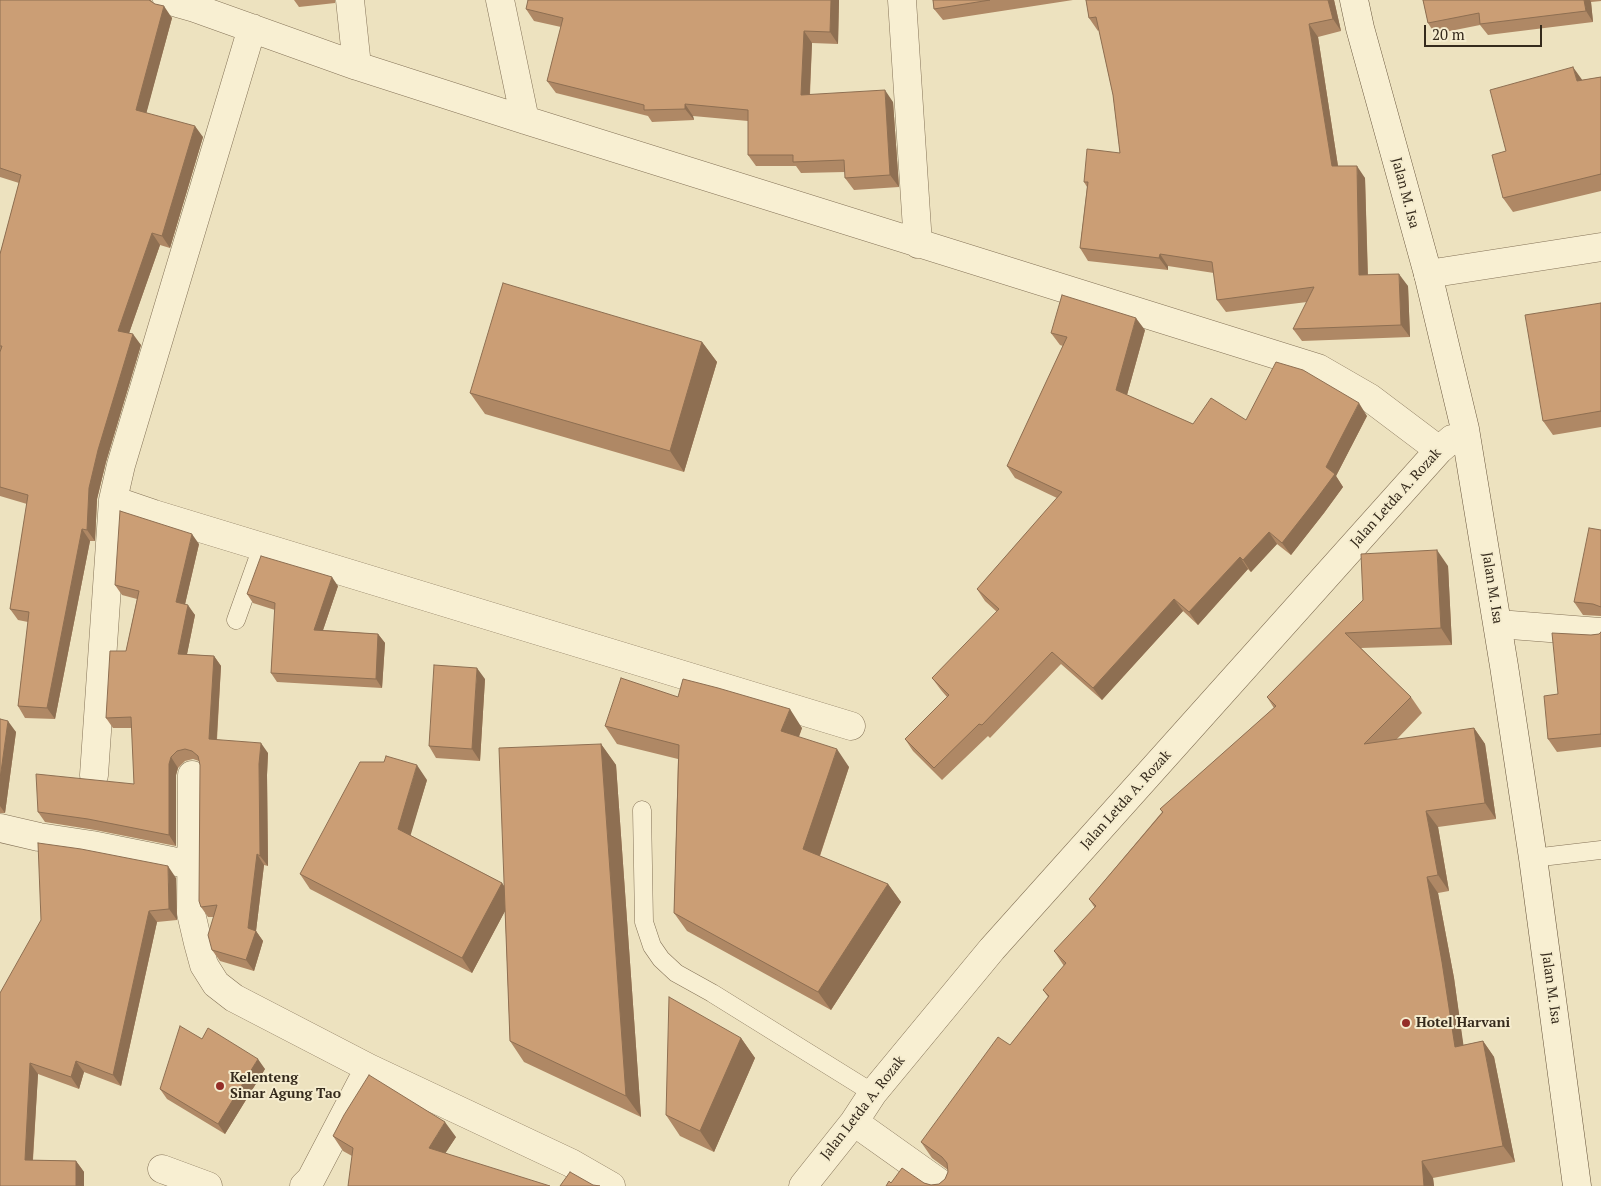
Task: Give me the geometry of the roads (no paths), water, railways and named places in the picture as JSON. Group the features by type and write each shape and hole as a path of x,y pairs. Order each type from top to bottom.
{"street":[{"path":"167,0 195,4 252,28 357,66 525,120 1318,368 1370,398 1438,450"},
{"path":"350,0 357,66"},
{"path":"500,0 525,120"},
{"path":"902,0 918,244"},
{"name":"Jalan M. Isa","path":"1354,0 1360,28 1428,274 1465,429 1498,624 1534,858 1577,1186"},
{"path":"94,775 113,500 121,465 252,28"},
{"path":"1428,274 1601,247"},
{"name":"Jalan Letda A. Rozak","path":"803,1186 854,1122 873,1093 992,949 1438,450 1465,429"},
{"path":"113,500 851,726"},
{"path":"1498,624 1601,632"},
{"path":"192,775 191,913 204,965 216,984 234,998 369,1068 571,1163 610,1186"},
{"path":"0,828 192,865"},
{"path":"304,1186 312,1179 369,1068"},
{"path":"854,1122 944,1186"},
{"path":"162,1169 208,1186"}],"lane":[{"path":"236,620 262,547"},
{"path":"642,810 644,922 652,946 661,959 676,973 712,993 873,1093"},
{"path":"1534,858 1601,850"}],"place":[{"name":"Hotel Harvani","path":"1406,1023"},
{"name":"Kelenteng Sinar Agung Tao","path":"220,1086"}]}
